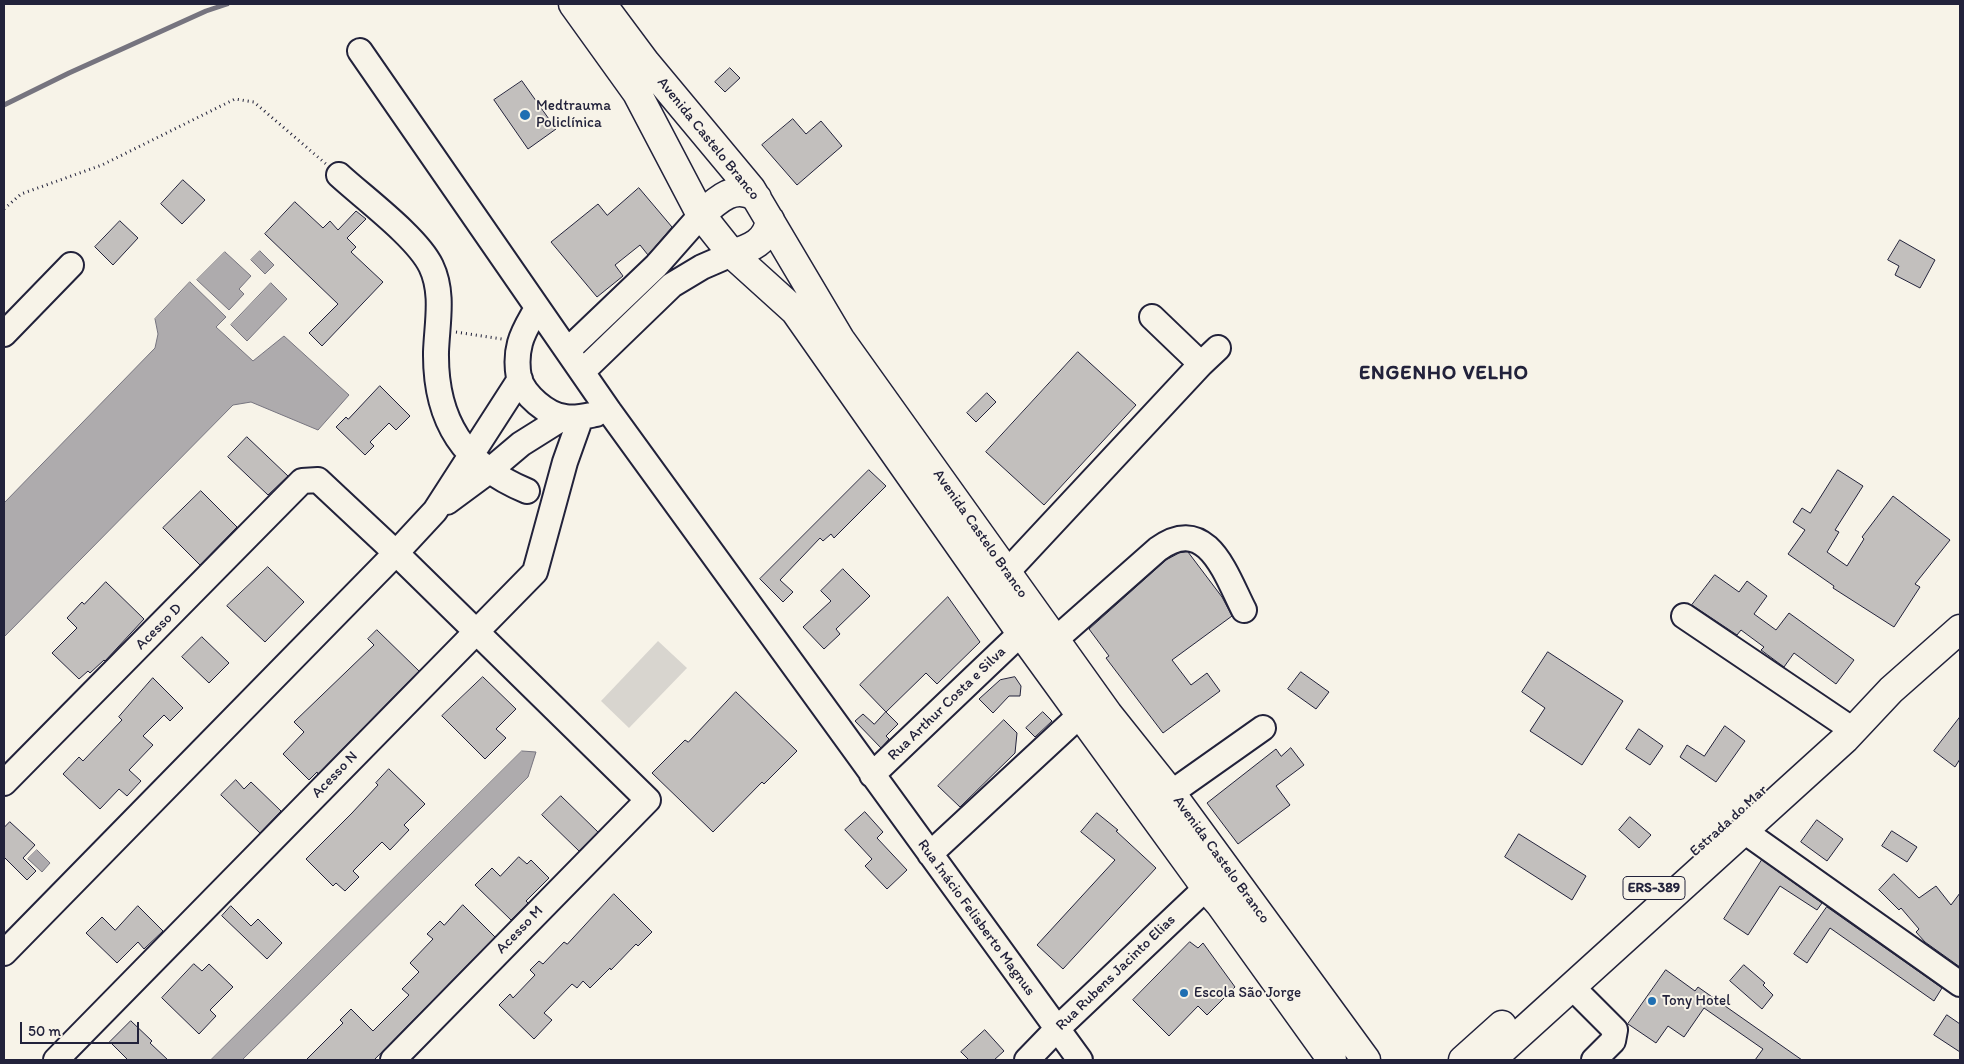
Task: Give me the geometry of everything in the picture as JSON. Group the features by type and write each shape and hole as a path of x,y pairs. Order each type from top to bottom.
{"main road":[{"name":"Avenida Castelo Branco","path":"573,4 637,94 701,215 732,254 795,311 1021,633 1332,1060"},
{"name":"Avenida Castelo Branco","path":"602,4 646,63 764,209 840,339 1108,714 1171,793 1366,1060"},
{"path":"701,215 731,192 740,191 750,192 764,209 765,236 759,243 732,254"},
{"name":"Estrada do Mar","path":"1470,1059 1572,987 1744,831 1849,727 1960,629"},
{"name":"Estrada do Mar","path":"1470,1059 1769,785 1829,734 1849,727"},
{"path":"1213,896 1251,932 1344,1060"},
{"path":"1346,1031 1385,1060"}],"street":[{"name":"Rua Inácio Felisberto Magnus","path":"360,51 609,411 1080,1060"},
{"path":"339,175 413,242 431,266 439,296 436,353 439,395 447,420 457,439 471,456 489,471 506,482 527,491"},
{"path":"568,350 656,266 701,215"},
{"path":"583,371 672,285 702,267 732,254"},
{"path":"4,334 71,265"},
{"path":"656,266 672,285"},
{"path":"537,308 520,342 517,360 520,379 531,397 549,412 573,417"},
{"path":"1152,317 1200,364"},
{"path":"1007,572 1113,460 1200,364 1218,348"},
{"path":"4,952 435,511 520,379"},
{"path":"435,511 489,471 521,444 573,417 609,411"},
{"name":"Acesso N","path":"56,1060 535,572 565,462 573,417"},
{"name":"Acesso D","path":"4,784 302,481 318,480 396,553"},
{"path":"1055,640 1158,549 1167,542 1182,537 1196,538 1213,552 1244,610"},
{"path":"396,553 476,631"},
{"path":"1684,616 1849,727"},
{"name":"Acesso M","path":"393,1060 648,800 476,631"},
{"name":"Rua Arthur Costa e Silva","path":"872,775 1021,633"},
{"path":"930,854 1080,715"},
{"path":"1171,793 1262,728"},
{"path":"1744,831 1960,984"},
{"name":"Rua Rubens Jacinto Elias","path":"1027,1060 1057,1029 1213,896"},
{"path":"1572,987 1615,1030 1613,1041 1594,1060"}],"path":[{"path":"4,209 21,194 102,165 235,99 254,102 339,175"},
{"path":"438,328 470,335 520,342"}],"shaded area":[{"path":"260,251 274,265 265,274 251,260"},
{"path":"225,252 251,276 239,289 244,294 229,310 197,280"},
{"path":"190,282 226,317 216,327 253,361 284,336 349,395 318,430 251,402 233,405 4,637 4,503 155,348 158,334 155,319"},
{"path":"271,283 287,299 247,341 231,325"},
{"path":"658,641 687,668 629,728 601,701"},
{"path":"522,751 536,752 528,777 242,1060 211,1060"},
{"path":"37,850 50,863 42,872 28,859"}],"building":[{"path":"730,68 740,78 725,92 715,82"},
{"name":"Medtrauma Policlínica","path":"522,81 556,129 528,149 494,100"},
{"path":"793,119 806,134 821,121 842,146 797,185 762,145"},
{"path":"183,180 205,200 182,224 161,204"},
{"path":"639,188 672,227 648,255 640,245 615,265 623,276 597,297 551,242 598,204 607,215"},
{"path":"295,202 323,228 330,221 338,230 356,211 366,219 347,238 356,247 351,252 383,282 322,346 309,333 338,304 265,234"},
{"path":"120,221 138,238 113,265 95,247"},
{"path":"1900,240 1935,260 1920,288 1895,275 1899,266 1888,260"},
{"path":"1078,352 1136,405 1044,505 986,452"},
{"path":"380,386 410,416 396,430 389,423 370,442 374,446 365,455 336,427 346,417 348,419"},
{"path":"987,393 996,402 976,422 967,413"},
{"path":"247,437 288,476 268,495 228,457"},
{"path":"869,470 886,486 834,538 831,534 823,541 820,538 780,580 793,592 783,602 760,579"},
{"path":"1838,470 1863,486 1835,530 1839,532 1827,552 1847,566 1864,539 1862,537 1893,496 1950,540 1915,584 1920,587 1894,627 1833,588 1834,586 1788,554 1805,530 1793,522 1802,508 1810,513"},
{"path":"201,491 237,527 200,565 163,528"},
{"path":"1188,552 1222,597 1232,616 1172,660 1191,685 1207,673 1220,691 1163,733 1106,658 1109,656 1089,629 1166,560 1179,553"},
{"path":"268,567 304,602 265,642 227,606"},
{"path":"843,569 870,596 836,629 840,634 824,649 803,627 831,601 821,591"},
{"path":"1715,575 1739,592 1747,581 1767,596 1754,614 1776,630 1789,613 1854,660 1836,684 1794,653 1784,667 1761,650 1764,647 1741,630 1737,635 1692,605"},
{"path":"106,582 144,619 105,661 79,679 52,653 77,628 67,618 82,602 84,604"},
{"path":"948,597 980,642 937,684 926,673 886,712 860,685"},
{"path":"377,630 419,671 318,774 317,772 309,780 283,754 304,732 294,722 374,645 368,639"},
{"path":"202,637 229,663 209,683 182,657"},
{"path":"1548,652 1623,701 1582,765 1530,731 1545,708 1522,692"},
{"path":"1301,672 1329,692 1316,709 1288,689"},
{"path":"483,677 516,709 496,729 506,738 485,759 442,716"},
{"path":"1015,677 1021,686 1020,696 1009,696 993,713 979,699 1000,680"},
{"path":"153,678 183,708 170,721 164,715 143,736 153,745 129,770 141,781 127,796 119,789 100,809 63,774 79,757 83,761 122,720 119,717"},
{"path":"736,692 797,751 764,784 762,782 713,832 652,773 685,740 688,742"},
{"path":"886,712 898,724 886,736 889,739 881,748 855,721 863,714 874,724"},
{"path":"1043,712 1052,721 1035,737 1026,728"},
{"path":"1960,717 1960,759 1955,767 1934,751"},
{"path":"1004,720 1017,733 1015,753 960,807 938,786"},
{"path":"1725,726 1745,741 1716,782 1680,757 1687,745 1704,756"},
{"path":"1639,729 1663,746 1650,765 1626,749"},
{"path":"1291,748 1304,765 1276,786 1290,805 1238,844 1207,803 1276,749 1281,756"},
{"path":"389,769 425,804 404,825 409,830 390,850 382,842 353,871 359,877 345,891 336,883 333,886 306,859 378,785 376,783"},
{"path":"236,780 244,789 251,782 281,811 260,833 221,795"},
{"path":"561,796 598,832 579,851 542,815"},
{"path":"865,812 883,832 877,838 907,870 887,889 865,866 872,859 845,830"},
{"path":"1097,813 1118,830 1116,831 1156,868 1063,969 1037,945 1115,860 1081,832"},
{"path":"1630,817 1651,835 1639,848 1619,830"},
{"path":"1817,820 1843,839 1827,861 1801,842"},
{"path":"10,822 35,845 23,858 36,871 27,880 4,857 4,828"},
{"path":"1892,831 1917,847 1907,862 1882,846"},
{"path":"1519,834 1586,876 1572,900 1505,857"},
{"path":"519,857 527,864 531,860 549,878 526,901 528,903 511,920 475,885 492,868 500,876"},
{"path":"1762,860 1822,903 1817,910 1780,886 1748,935 1724,919"},
{"path":"1894,874 1919,898 1936,886 1951,905 1960,893 1960,967 1925,942 1916,932 1919,929 1901,908 1899,910 1879,890"},
{"path":"614,894 652,932 638,946 636,944 611,970 610,968 590,988 583,981 577,988 572,984 544,1013 552,1020 534,1039 499,1005 510,994 513,998 535,975 530,970 539,961 543,964 564,942 567,944"},
{"path":"463,905 495,937 374,1060 306,1060 343,1023 340,1020 351,1009 373,1031 409,995 402,989 419,972 410,963 433,939 427,934 440,921 444,925"},
{"path":"138,906 163,931 144,949 138,942 117,963 86,933 102,917 115,930"},
{"path":"231,906 251,926 258,919 282,943 267,959 222,916"},
{"path":"1827,907 1942,988 1934,1001 1830,928 1807,963 1794,954"},
{"name":"Escola São Jorge","path":"1190,942 1198,948 1203,943 1235,987 1207,1015 1198,1006 1169,1036 1133,1000"},
{"path":"194,964 202,971 209,964 233,987 210,1010 216,1016 199,1034 162,998"},
{"path":"1744,965 1765,983 1763,985 1773,995 1762,1009 1730,981"},
{"path":"1666,970 1695,991 1698,987 1802,1060 1755,1060 1763,1049 1704,1008 1684,1037 1668,1026 1656,1043 1628,1024"},
{"path":"1947,1015 1960,1024 1960,1052 1934,1035"},
{"path":"131,1021 168,1060 128,1060 110,1042"},
{"path":"985,1030 1004,1051 994,1060 969,1060 961,1052"}],"waterway":[{"path":"4,105 69,73 206,11 227,4"}],"place":[{"name":"Medtrauma Policlínica","path":"525,115"},
{"name":"Escola São Jorge","path":"1184,993"},
{"name":"Tony Hotel","path":"1652,1001"}],"district":[{"name":"ENGENHO VELHO","path":"1444,374"}]}
